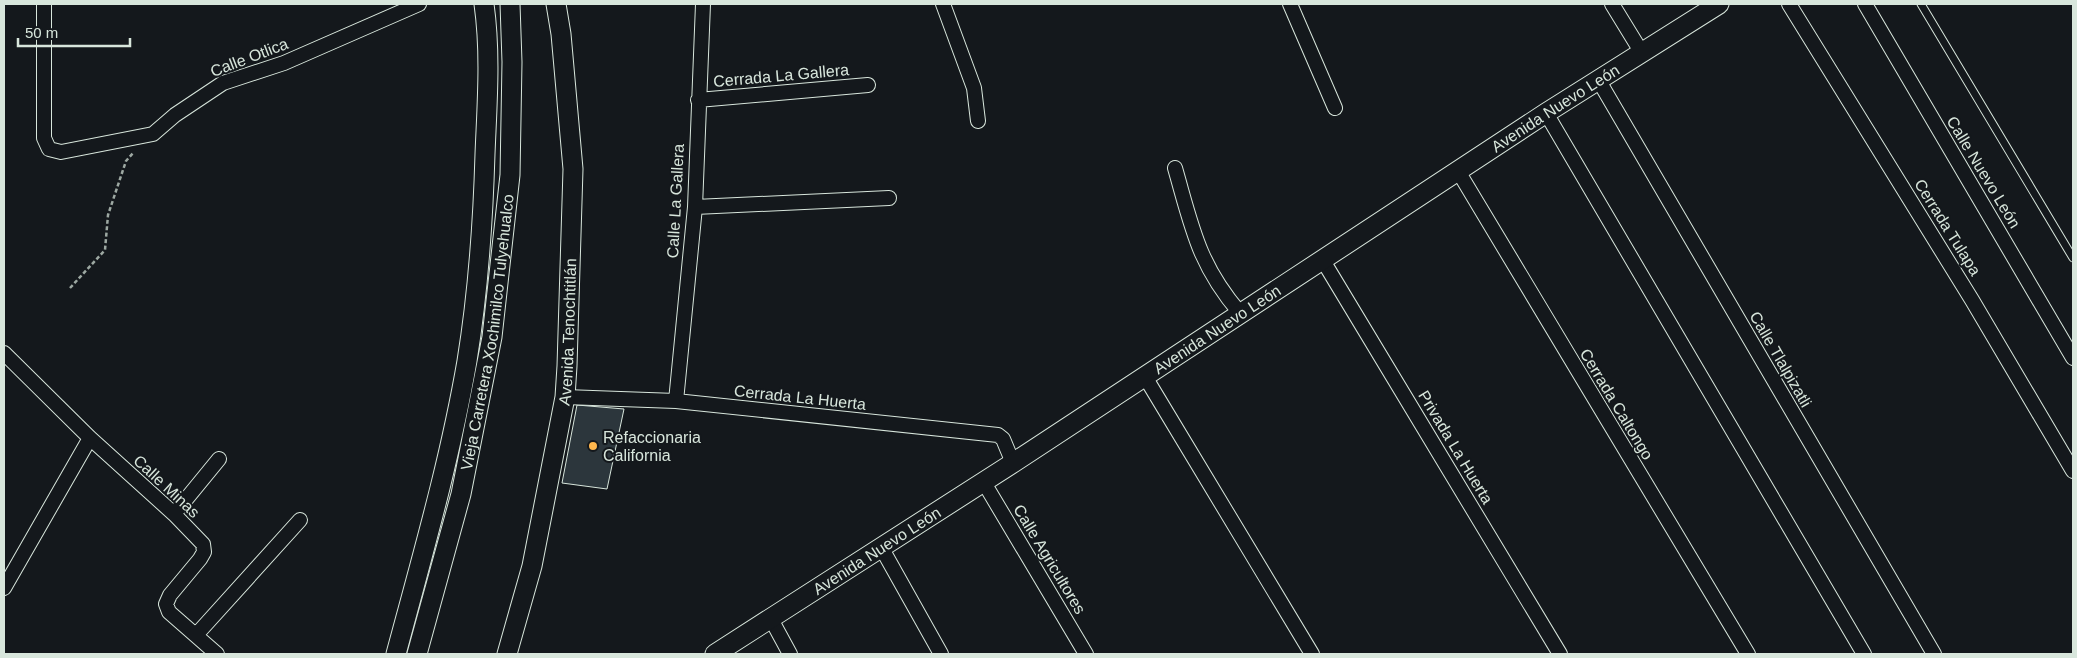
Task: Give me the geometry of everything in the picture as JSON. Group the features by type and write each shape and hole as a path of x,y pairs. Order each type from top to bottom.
{"street":[{"name":"Calle Otlica","path":"44,4 44,138 49,149 61,152 152,134 182,110 223,83 284,63 412,5"},
{"path":"396,654 453,430 467,361 483,208 488,78 487,29 484,4"},
{"name":"Vieja Carretera Xochimilco Tulyehualco","path":"417,654 461,494 492,337 510,175 512,62 510,4"},
{"name":"Avenida Tenochtitlán","path":"507,654 532,566 565,397 573,215 573,169 561,34 556,4"},
{"name":"Calle La Gallera","path":"676,401 695,208 703,4"},
{"path":"943,4 974,88 978,121"},
{"path":"1290,4 1335,108"},
{"path":"1612,4 1642,53"},
{"name":"Avenida Nuevo León","path":"715,654 1013,463 1322,258 1719,4"},
{"name":"Cerrada Tulapa","path":"1789,4 1972,300 2073,471"},
{"name":"Calle Nuevo León","path":"1865,4 2073,358"},
{"name":"Calle Tlalpizatli","path":"1598,81 1934,654"},
{"name":"Cerrada La Gallera","path":"698,100 868,85"},
{"path":"1546,113 1864,654"},
{"path":"1175,168 1203,259 1224,294 1240,313"},
{"name":"Cerrada Caltongo","path":"1458,171 1748,654"},
{"path":"695,208 889,198"},
{"name":"Privada La Huerta","path":"1322,258 1560,654"},
{"name":"Calle Minas","path":"4,353 90,438 174,514 203,544 204,552 170,595 166,604 169,612 197,634 208,652"},
{"path":"1144,375 1312,654"},
{"name":"Cerrada La Huerta","path":"565,397 676,401 998,435 1003,439 1013,463"},
{"path":"4,588 90,438"},
{"path":"174,514 219,459"},
{"name":"Calle Agricultores","path":"983,481 1086,654"},
{"path":"197,634 300,520"},
{"path":"881,547 941,654"},
{"path":"771,619 790,654"}],"lane":[{"path":"1921,4 2073,258"}],"path":[{"path":"70,288 105,250 108,215 126,160 152,134"}],"building":[{"name":"Refaccionaria California","path":"577,405 624,409 607,489 562,483"}],"place":[{"name":"Refaccionaria California","path":"593,446"}]}
